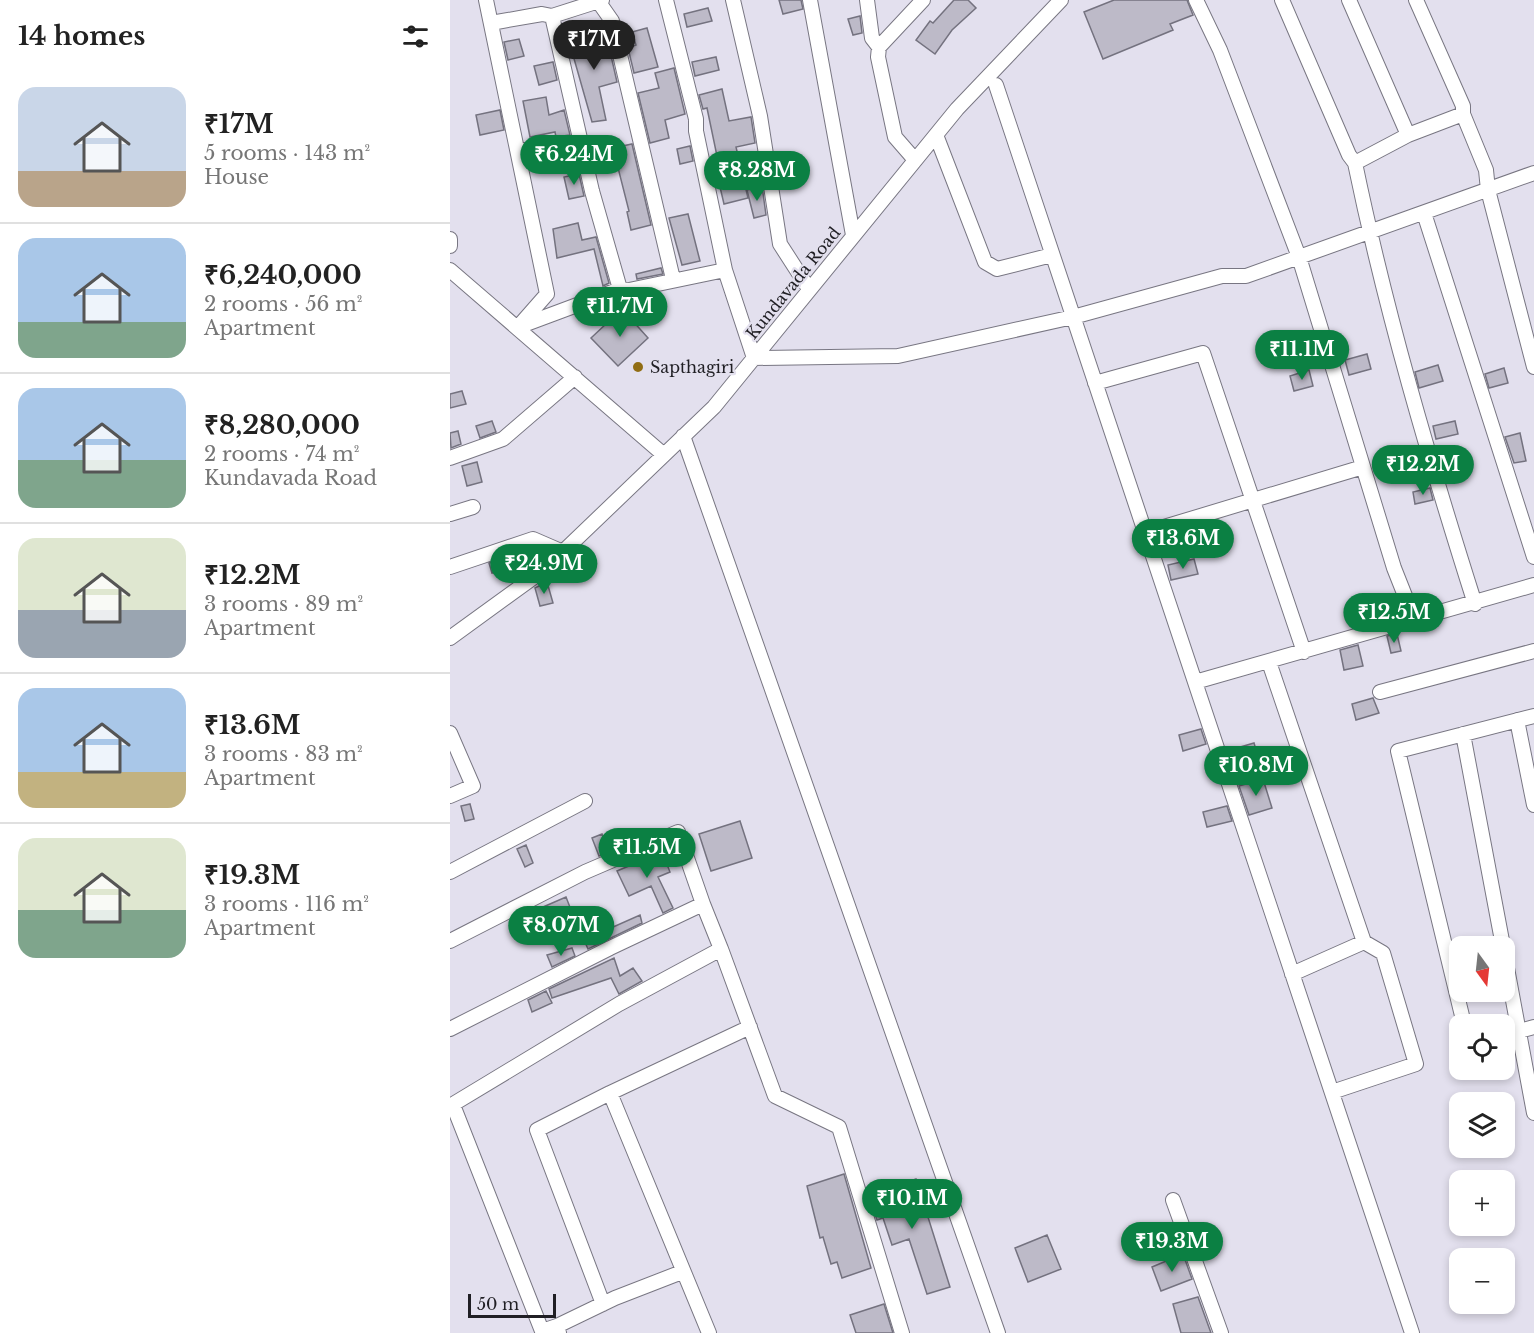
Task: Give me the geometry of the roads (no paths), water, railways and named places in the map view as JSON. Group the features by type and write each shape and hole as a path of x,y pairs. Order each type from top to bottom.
{"street":[{"path":"486,0 548,294 518,327"},
{"path":"666,0 696,119 696,131 725,270 754,358 898,356 1073,317 1222,276 1246,276 1534,173"},
{"path":"733,0 759,116 780,244 809,289"},
{"path":"810,0 853,235"},
{"path":"867,0 873,38 879,47"},
{"path":"915,160 895,137 878,57 879,47 923,0"},
{"name":"Kundavada Road","path":"450,638 544,569 714,407 936,135 1060,0"},
{"path":"1196,0 1220,50 1299,257 1394,568 1415,621"},
{"path":"1282,0 1349,155 1355,163 1369,232 1427,452 1475,604"},
{"path":"1349,0 1408,135"},
{"path":"1416,0 1463,106 1463,114 1486,170 1488,190 1534,367"},
{"path":"491,22 542,14 552,16 600,1 612,21 673,279"},
{"path":"552,16 592,191 620,289"},
{"path":"996,85 1412,1333"},
{"path":"1355,163 1408,135 1463,114"},
{"path":"936,135 985,262 997,269 1052,255"},
{"path":"519,151 582,142"},
{"path":"1424,213 1534,557"},
{"path":"450,239 450,246"},
{"path":"450,270 664,454"},
{"path":"518,327 620,289 630,290 673,279 725,270"},
{"path":"1095,383 1203,353 1304,652"},
{"path":"450,458 502,439 575,376"},
{"path":"683,436 998,1333"},
{"path":"1144,533 1362,467"},
{"path":"450,514 473,507"},
{"path":"450,567 533,539 562,552"},
{"path":"1195,682 1475,604 1534,585"},
{"path":"1380,692 1534,651"},
{"path":"1269,662 1364,942 1383,953 1416,1064 1332,1092"},
{"path":"1462,1014 1398,751 1534,716"},
{"path":"1517,720 1534,805"},
{"path":"450,733 474,786 450,796"},
{"path":"1463,734 1501,936"},
{"path":"450,872 585,801"},
{"path":"450,941 585,872 678,832 775,1096 839,1127 902,1333"},
{"path":"450,1029 703,904"},
{"path":"1292,974 1364,942"},
{"path":"682,1272 603,1304 558,1329 542,1331 451,1105 619,1004 721,950"},
{"path":"1514,1002 1534,1113"},
{"path":"603,1304 537,1130 750,1027"},
{"path":"1515,1032 1534,1027"},
{"path":"610,1093 708,1333"},
{"path":"1173,1200 1221,1333"}],"place":[{"name":"Sapthagiri","path":"638,367"}]}
